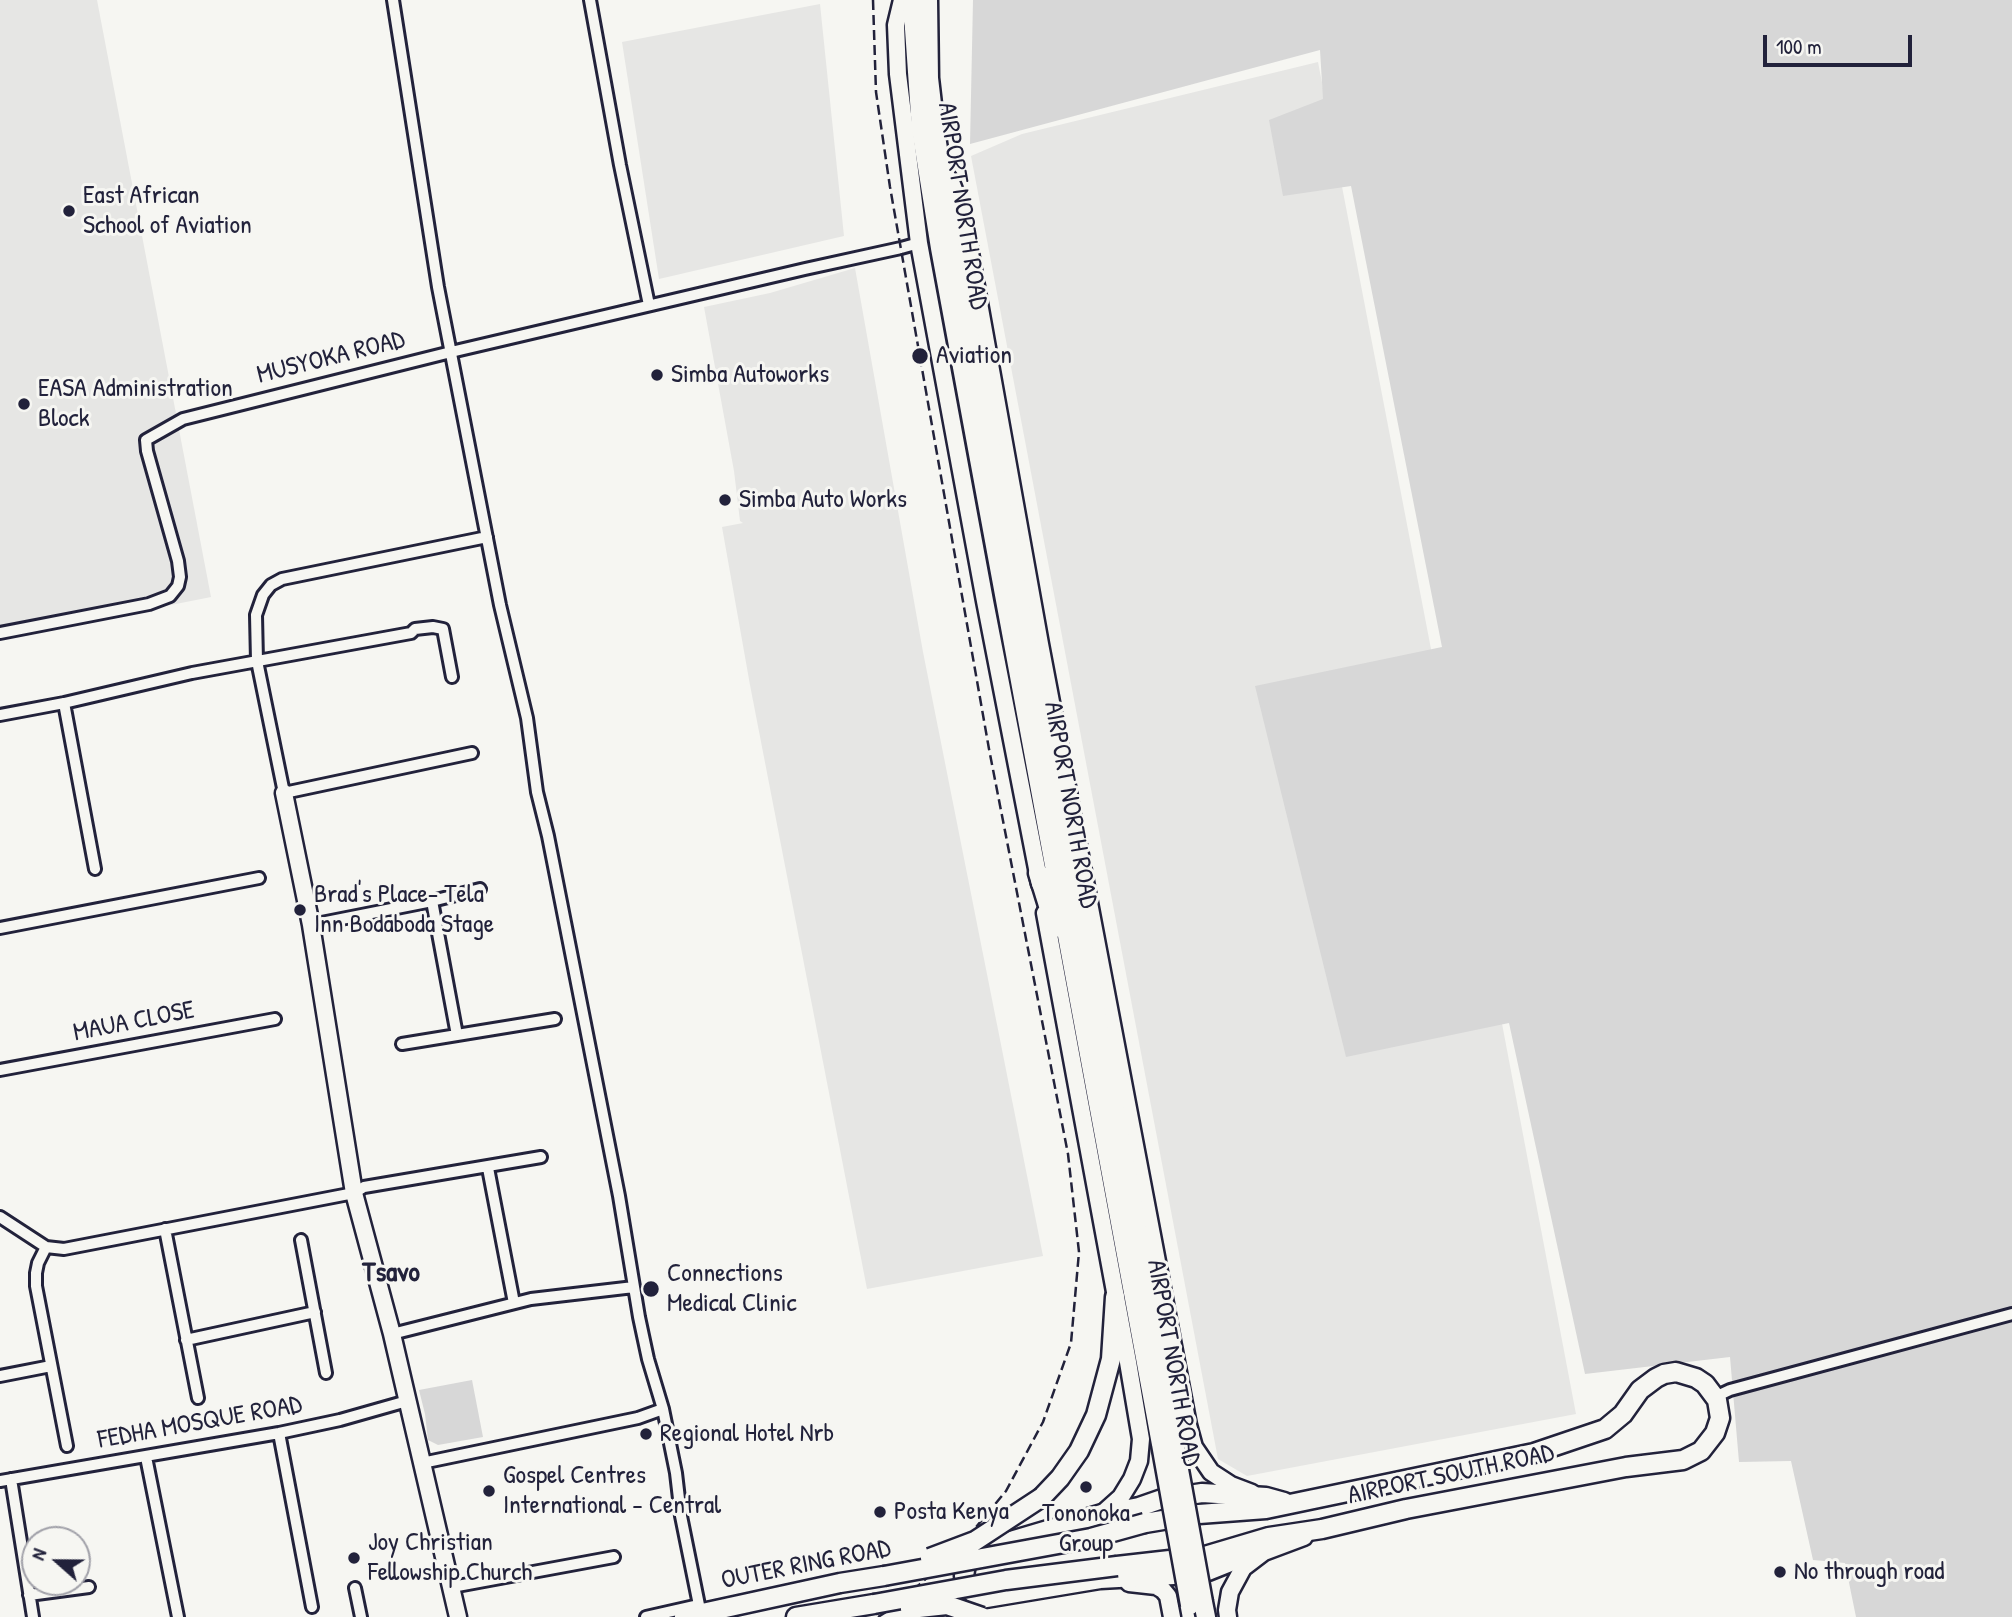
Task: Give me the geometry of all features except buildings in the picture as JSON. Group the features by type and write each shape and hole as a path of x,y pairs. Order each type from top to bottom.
{"main road":[{"name":"AIRPORT NORTH ROAD","path":"902,0 896,25 898,74 919,243 1004,705 1038,873 1140,1438 1137,1470 1128,1488 1102,1514"},
{"name":"AIRPORT NORTH ROAD","path":"912,0 921,129 940,248 1081,1011 1126,1208 1206,1617"},
{"name":"AIRPORT NORTH ROAD","path":"928,0 929,78 935,130 1076,910 1193,1617"},
{"name":"AIRPORT NORTH ROAD","path":"942,168 958,200 969,247 1040,644 1194,1447 1205,1465 1221,1479 1266,1497"},
{"path":"284,793 311,925 354,1193 392,1334 458,1617"},
{"path":"1038,873 1063,964 1081,1011"},
{"path":"884,1576 975,1541 1042,1497 1060,1478 1079,1451 1097,1415 1111,1359 1115,1297"},
{"name":"AIRPORT SOUTH ROAD","path":"1144,1523 1199,1514 1266,1509 1534,1453 1586,1436 1614,1423 1647,1383 1664,1374 1676,1372 1696,1378 1705,1384 1717,1404 1718,1427 1709,1443 1701,1451 1683,1460 1531,1484 1322,1529 1269,1537 1205,1556 1151,1562"},
{"path":"981,1608 964,1576 966,1564 974,1552 1102,1514 1192,1493 1266,1497 1291,1503"},
{"name":"OUTER RING ROAD","path":"684,1617 744,1603 1091,1538 1144,1523"},
{"path":"1228,1617 1230,1592 1243,1568 1264,1552 1322,1529"},
{"path":"874,1604 908,1609 947,1605 981,1608 1100,1579 1192,1574 1228,1563 1269,1537"},
{"name":"OUTER RING ROAD","path":"796,1617 1006,1580 1151,1562"},
{"path":"1100,1579 1157,1586 1168,1596 1172,1617"}],"street":[{"path":"393,0 438,287 500,605 527,718 537,792 619,1196 648,1359 663,1409 676,1473 681,1516 699,1605 646,1617"},
{"path":"590,0 649,305"},
{"path":"895,0 896,25"},
{"path":"452,352 919,243"},
{"name":"MUSYOKA ROAD","path":"0,633 149,604 170,596 178,586 178,561 146,440 183,419 452,352"},
{"path":"472,753 284,793 257,661 256,615 263,595 271,585 282,579 487,537"},
{"path":"0,715 64,704 192,673 411,632 415,629 439,627 444,633 452,677"},
{"path":"64,704 95,869"},
{"path":"0,928 258,878"},
{"path":"311,925 480,889"},
{"path":"432,901 457,1035"},
{"name":"MAUA CLOSE","path":"0,1070 275,1019"},
{"path":"402,1044 555,1019"},
{"path":"0,1217 47,1247 64,1249 354,1193 364,1187 541,1157"},
{"path":"488,1168 514,1303"},
{"path":"165,1229 198,1398"},
{"path":"301,1240 326,1373"},
{"path":"47,1247 38,1263 36,1286 67,1446"},
{"path":"392,1334 514,1303 634,1286"},
{"path":"186,1340 315,1312"},
{"path":"1717,1404 1730,1390 2012,1314"},
{"path":"0,1376 51,1366"},
{"name":"FEDHA MOSQUE ROAD","path":"6,1480 279,1433 340,1420 407,1401"},
{"path":"422,1463 638,1418 663,1409"},
{"path":"279,1433 312,1607"},
{"path":"146,1457 178,1617"},
{"path":"6,1480 21,1555"},
{"path":"452,1587 614,1557"},
{"path":"355,1588 361,1617"},
{"path":"29,1596 33,1617"},
{"path":"922,1617 981,1608"}],"shaded area":[{"name":"East African School of Aviation","path":"0,0 97,0 211,597 0,639"},
{"path":"973,0 2012,0 2012,1617 1856,1617 1845,1563 1813,1560 1791,1461 1739,1462 1730,1357 1585,1374 1509,1023 1346,1057 1255,686 1442,647 1351,186 1283,196 1269,120 1323,99 1320,50 970,144"},
{"path":"820,4 844,236 659,279 622,42"},
{"path":"1318,62 1576,1414 1247,1476 1218,1459 971,156 1022,134"},
{"path":"855,268 923,652 1043,1256 867,1289 722,527 743,523 740,521 734,471 704,307 770,293"},
{"path":"472,1380 483,1437 438,1445 428,1440 419,1390"}],"railway":[{"path":"873,0 876,92 890,187 989,749 1068,1154 1079,1252 1071,1343 1043,1422 1006,1491 953,1555 894,1607 878,1617"}],"place":[{"name":"East African School of Aviation","path":"69,211"},
{"name":"Aviation","path":"920,356"},
{"name":"Simba Autoworks","path":"657,375"},
{"name":"EASA Administration Block","path":"24,404"},
{"name":"Simba Auto Works","path":"725,500"},
{"name":"Brad's Place- Tela Inn Bodaboda Stage","path":"300,910"},
{"name":"Connections Medical Clinic","path":"651,1289"},
{"name":"Regional Hotel Nrb","path":"646,1434"},
{"name":"Tononoka Group","path":"1086,1487"},
{"name":"Gospel Centres International - Central","path":"489,1491"},
{"name":"Posta Kenya","path":"880,1512"},
{"name":"Joy Christian Fellowship Church","path":"354,1558"},
{"name":"No through road","path":"1780,1572"}],"district":[{"name":"Tsavo","path":"391,1274"}]}
